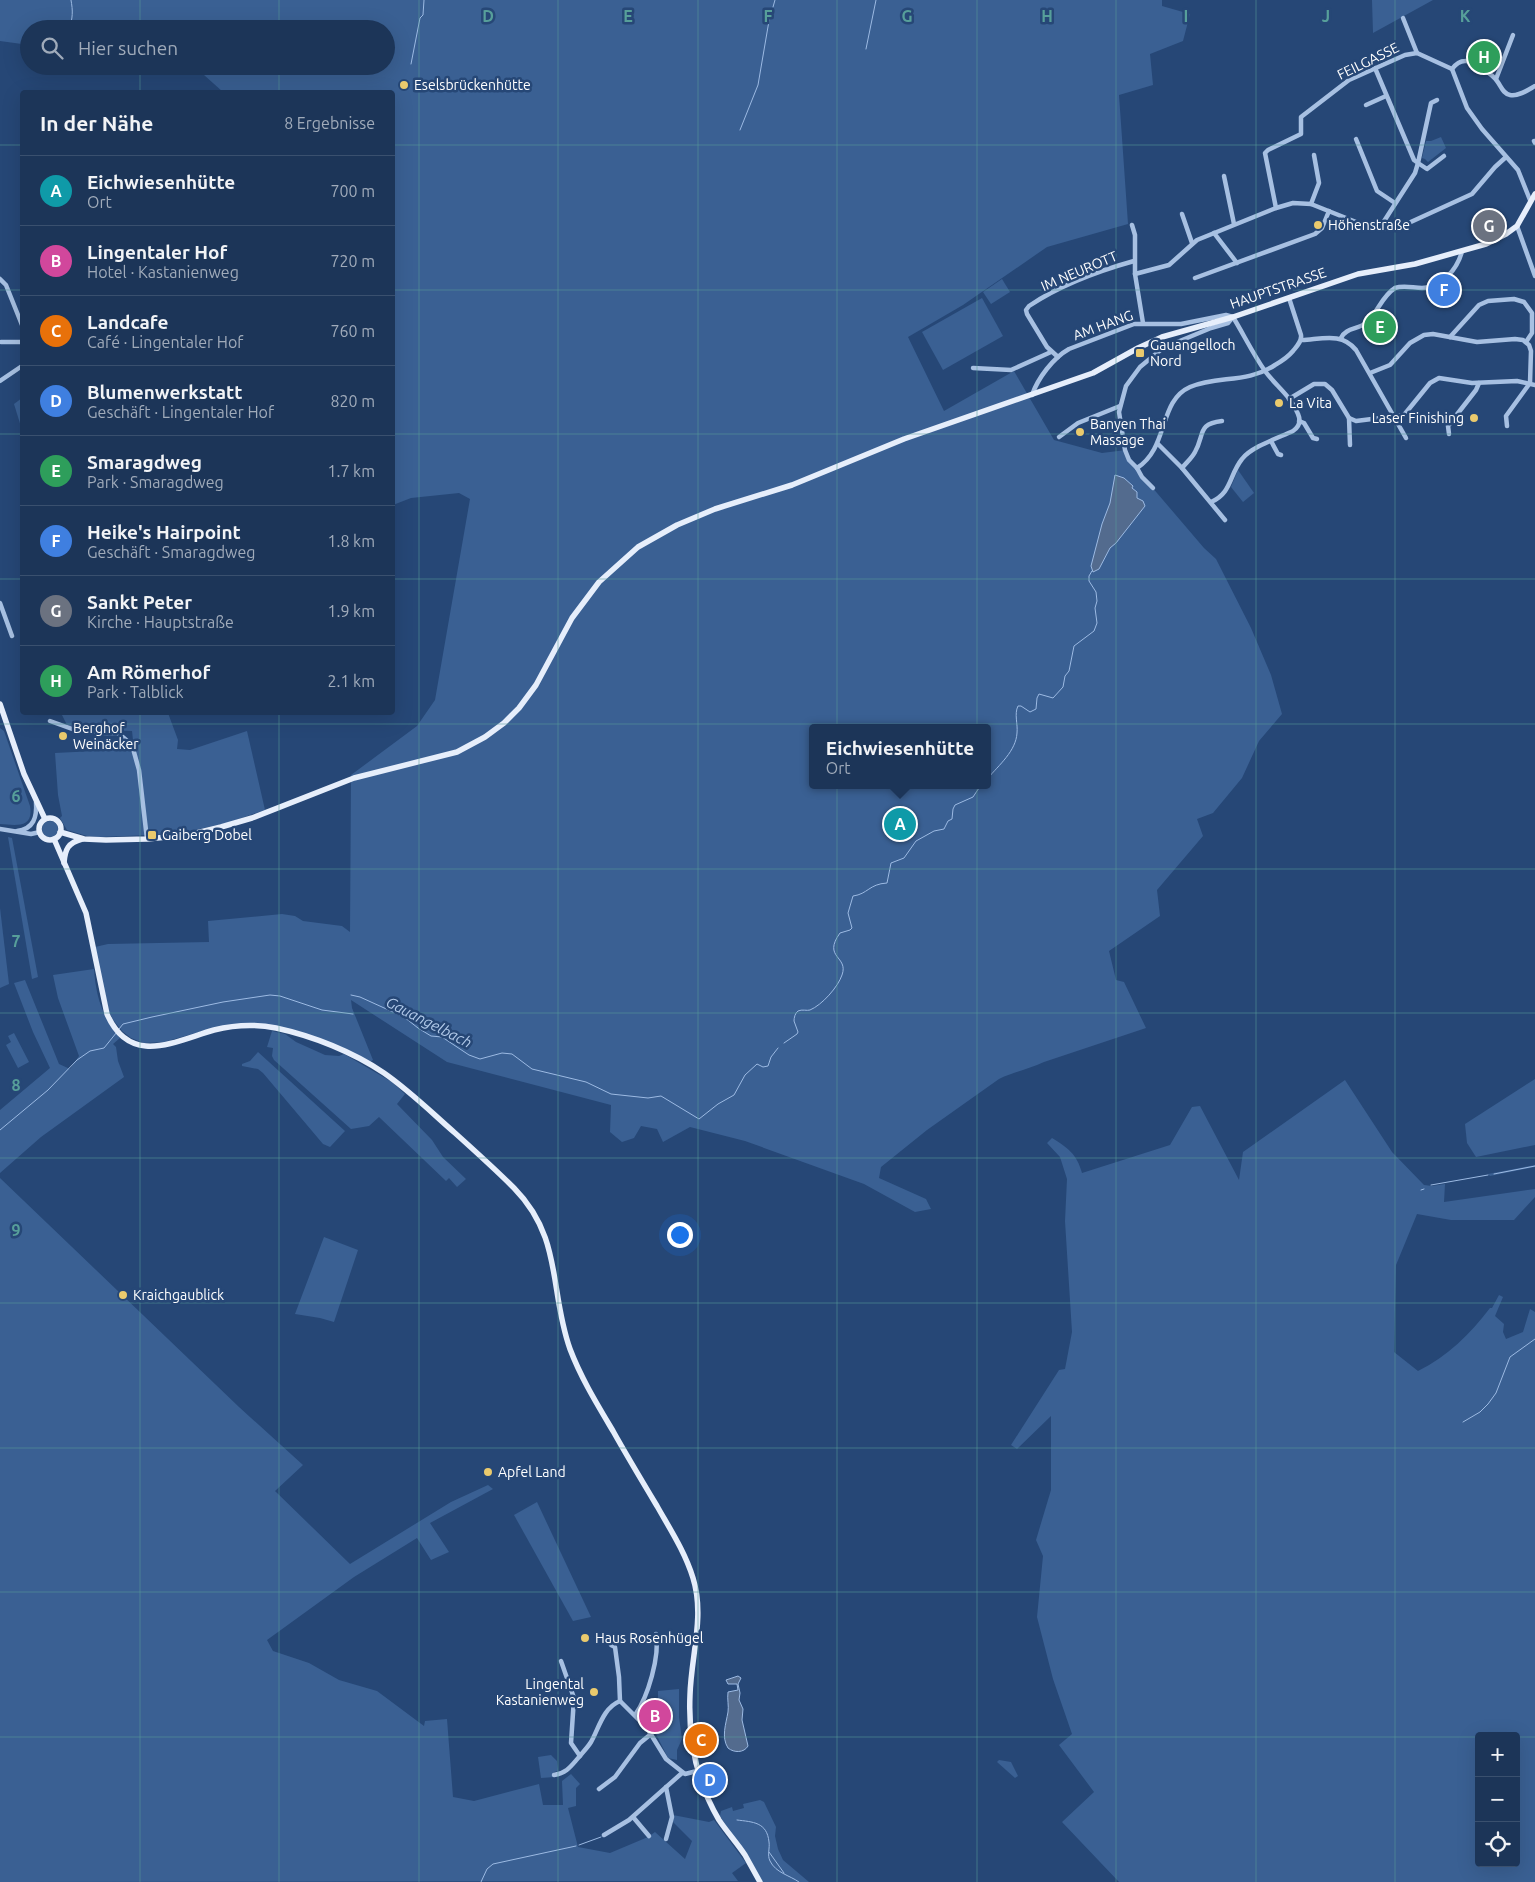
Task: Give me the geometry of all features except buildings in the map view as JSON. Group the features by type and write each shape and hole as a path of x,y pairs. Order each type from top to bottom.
{"main road":[{"path":"1517,226 1535,194"},
{"name":"HAUPTSTRASSE","path":"60,832 84,838 118,840 188,835 237,823 343,782 441,757 472,744 504,723 519,708 536,685 566,628 581,604 599,582 638,547 677,524 792,485 904,439 1093,373 1150,342 1233,317 1358,274 1415,264 1488,243 1517,226"},
{"path":"0,704 2,718 24,774 45,819"},
{"path":"51,818 60,824 60,832 54,839 46,838 40,832 41,825 45,819 51,818"},
{"path":"64,865 67,847 73,842 84,838"},
{"path":"54,839 86,913 106,1012 114,1027 124,1037 142,1046 163,1046 227,1028 258,1026 295,1033 344,1051 372,1066 399,1084 508,1182 529,1205 544,1232 550,1248 566,1336 584,1384 667,1523 694,1579 698,1617 690,1688 690,1722 697,1771 708,1799 719,1819 744,1854 760,1882"}],"street":[{"path":"1403,18 1417,53"},
{"path":"1496,79 1513,36"},
{"name":"FEILGASSE","path":"1276,208 1265,159 1266,153 1268,150 1301,134 1300,122 1303,115 1349,80 1405,54 1417,53 1452,69"},
{"path":"1531,203 1523,178 1516,166 1506,157 1467,108 1452,69 1456,64 1466,60 1496,79 1504,92 1510,96 1517,95 1535,86"},
{"path":"1375,68 1414,160 1427,168 1444,156"},
{"path":"1366,105 1386,96"},
{"path":"1379,229 1415,173 1431,103 1437,100"},
{"path":"1356,139 1377,191 1395,203"},
{"path":"1311,204 1319,183 1314,155"},
{"path":"1135,274 1169,265 1192,243 1234,224 1293,203 1311,204 1364,226 1391,229 1402,226 1476,191 1495,167 1506,157"},
{"path":"1224,176 1234,224"},
{"path":"1195,278 1318,232 1322,228 1329,211"},
{"path":"1182,214 1192,243"},
{"name":"IM NEUROTT","path":"1132,225 1135,235 1135,274 1143,323"},
{"path":"1517,226 1535,276"},
{"path":"1214,233 1237,263"},
{"path":"1340,338 1346,332 1366,322 1388,293 1395,288 1425,288 1437,285 1456,266 1462,251"},
{"name":"IM NEUROTT","path":"1058,357 1050,352 1027,314 1026,310 1029,306 1075,282 1134,261"},
{"path":"0,279 6,285 20,320"},
{"path":"1289,298 1301,331 1302,340"},
{"path":"1450,338 1479,305 1488,301 1514,299 1524,302 1532,313 1532,332 1526,342"},
{"name":"AM HANG","path":"1032,395 1037,383 1058,357 1069,349 1131,324 1181,324 1226,315 1233,317"},
{"path":"1153,488 1129,460 1125,450 1120,420 1120,406 1126,386 1133,374 1155,354 1174,342 1228,323 1233,317 1265,371 1289,399 1298,414 1299,421 1296,429 1245,456 1234,471 1223,496 1211,502"},
{"path":"1370,373 1390,366 1410,343 1418,337 1430,334 1472,342 1515,339 1526,342 1531,351 1533,384 1506,416 1507,426"},
{"path":"1137,468 1146,462 1158,444 1170,407 1184,390 1197,385 1254,376 1290,355 1302,340 1327,337 1340,338 1354,347 1406,438"},
{"path":"1,342 20,342"},
{"path":"973,368 1011,370 1050,352"},
{"path":"0,381 20,367"},
{"path":"1348,418 1356,421 1406,414 1430,383 1439,378 1479,383 1513,380 1533,384"},
{"path":"1449,434 1448,426 1476,390 1479,383"},
{"path":"1289,399 1314,384 1325,384 1332,390 1348,418 1350,445"},
{"path":"1059,437 1078,423 1120,406"},
{"path":"1182,468 1196,451 1204,427 1208,424 1222,421"},
{"path":"1299,421 1304,423 1312,438 1317,439"},
{"path":"1271,441 1281,456"},
{"path":"1158,444 1182,468 1225,520"},
{"path":"0,603 12,636"},
{"path":"50,721 74,730 118,733 130,743 141,776 147,839"},
{"path":"16,831 24,830 35,821 36,801"},
{"path":"0,829 30,834 40,832"},
{"path":"635,1715 644,1699 652,1673 658,1644 656,1634"},
{"path":"611,1645 615,1647 618,1662 620,1701 651,1734 666,1759 682,1773 687,1774 697,1771"},
{"path":"561,1661 574,1695 574,1716 570,1742 580,1756"},
{"path":"554,1775 568,1770 592,1740 604,1715 620,1701"},
{"path":"600,1788 615,1777 638,1745 651,1734"},
{"path":"604,1835 633,1817 682,1773"},
{"path":"666,1787 672,1817 666,1839"},
{"path":"633,1817 649,1836"}],"shaded area":[{"path":"0,0 1162,0 1162,6 1190,14 1183,41 1150,54 1153,85 1119,95 1128,224 1047,247 963,305 908,337 944,411 1014,371 1054,440 1102,453 1126,450 1140,473 1204,548 1216,559 1251,628 1271,675 1282,714 1259,741 1242,778 1213,813 1197,819 1203,836 1157,890 1160,916 1109,951 1116,980 1124,982 1146,1028 999,1079 927,1130 881,1167 879,1178 926,1199 931,1209 915,1212 864,1184 745,1141 690,1127 663,1142 657,1129 641,1126 634,1138 622,1142 610,1132 611,1105 447,1062 351,1000 352,1008 373,1060 370,1062 286,1028 217,1027 164,1042 144,1043 131,1038 122,1031 109,1012 95,947 108,944 209,942 208,921 282,914 295,916 303,921 342,926 350,932 351,775 417,726 435,700 470,499 459,493 411,498 395,504 395,90 221,90 204,75 395,75 395,20 20,20 20,44 0,41"},
{"path":"1372,0 1433,0 1373,33"},
{"path":"1486,45 1494,63 1491,72 1479,64 1473,50"},
{"path":"1441,137 1446,148 1428,162 1422,158 1426,141"},
{"path":"1002,279 1010,292 991,304 983,292"},
{"path":"982,298 1003,336 943,370 922,332"},
{"path":"1376,315 1391,329 1379,340 1369,325"},
{"path":"20,400 20,424 14,404"},
{"path":"1238,470 1254,493 1243,502 1231,487"},
{"path":"1115,475 1124,478 1133,486 1132,488 1137,492 1137,498 1143,501 1145,506 1110,548 1099,569 1093,572 1091,566 1102,524 1110,503"},
{"path":"62,715 169,715 178,740 177,749 190,750 247,731 265,810 227,823 176,834 99,837 87,836 67,830 60,818 62,816 58,795 55,753 134,749 132,731 80,729 67,725"},
{"path":"0,728 4,731 30,806 29,819 22,824 0,824"},
{"path":"50,821 56,823 58,829 56,835 50,837 44,835 42,829 44,823"},
{"path":"8,837 12,838 38,977 32,979"},
{"path":"0,908 9,984 0,988"},
{"path":"94,969 96,989 104,1014 120,1038 113,1044 116,1047 118,1061 124,1077 41,1137 0,1173 0,1110 50,1068 33,1032 14,983 25,980 59,1064 70,1069 79,1056 58,998 53,975"},
{"path":"272,1031 285,1034 296,1042 325,1055 339,1056 344,1054 392,1082 405,1094 397,1104 432,1140 443,1157 466,1179 457,1187 449,1178 446,1181 379,1117 369,1126 351,1129 274,1060 272,1056 273,1048 267,1047"},
{"path":"14,1033 29,1062 18,1068 6,1045 11,1042 8,1036"},
{"path":"258,1052 345,1131 330,1147 323,1144 263,1073 258,1069 242,1066 242,1064 250,1061"},
{"path":"1535,1079 1535,1145 1476,1157 1467,1143 1465,1124"},
{"path":"1345,1080 1392,1152 1424,1185 1445,1184 1444,1202 1535,1189 1535,1197 1514,1220 1451,1220 1417,1214 1396,1265 1394,1352 1418,1371 1449,1352 1492,1308 1499,1295 1503,1297 1495,1316 1504,1324 1503,1332 1506,1339 1523,1332 1530,1309 1535,1312 1535,1882 1119,1882 1062,1822 1094,1792 1059,1745 1072,1734 1053,1679 1037,1617 1043,1556 1036,1540 1051,1490 1051,1416 1017,1449 1011,1445 1059,1370 1065,1369 1072,1332 1065,1221 1067,1179 1060,1157 1047,1143 1052,1138 1067,1148 1075,1156 1082,1173 1170,1145 1192,1107 1200,1106 1239,1180 1243,1152"},
{"path":"1535,1165 1535,1167 1490,1176 1488,1174"},
{"path":"0,1178 239,1407 303,1465 275,1491 350,1564 451,1502 488,1485 493,1489 430,1523 449,1552 431,1560 417,1538 354,1577 267,1640 273,1651 309,1663 339,1680 377,1691 424,1726 425,1721 447,1719 453,1797 474,1801 539,1784 543,1805 563,1805 562,1781 571,1774 580,1784 576,1788 576,1806 568,1808 578,1847 610,1853 648,1837 655,1832 685,1859 692,1841 672,1821 673,1815 709,1822 714,1820 746,1863 732,1873 738,1881 0,1882"},
{"path":"324,1237 358,1250 334,1322 295,1314"},
{"path":"537,1502 591,1617 573,1621 514,1515"},
{"path":"738,1676 741,1678 738,1684 739,1700 743,1709 742,1720 748,1746 739,1752 728,1748 724,1735 728,1710 728,1692 738,1690 737,1684 728,1684 726,1680"},
{"path":"679,1689 679,1717 682,1739 677,1750 677,1760 668,1758 654,1730 655,1725 664,1725 664,1710 661,1710 661,1700 658,1698 658,1691"},
{"path":"551,1755 557,1761 558,1771 554,1772 555,1777 541,1778 538,1757"},
{"path":"999,1760 1011,1762 1018,1776 1015,1778 997,1762"},
{"path":"760,1800 764,1802 776,1827 775,1836 783,1860 809,1882 762,1882 720,1816 721,1811 732,1807 733,1811 744,1808 743,1804"}],"waterway":[{"path":"71,0 71,20"},
{"path":"411,64 420,18 423,15 424,0"},
{"path":"773,7 775,0"},
{"path":"866,49 876,0"},
{"path":"740,130 758,85 770,15"},
{"name":"Gauangelbach","path":"991,774 1014,746 1017,733 1016,712 1018,706 1030,712 1036,709 1039,694 1053,698 1063,687 1065,676 1069,671 1074,646 1094,631 1097,623 1095,608 1097,601 1096,592 1089,581 1092,571"},
{"name":"Gauangelbach","path":"784,1043 798,1032 794,1021 797,1012 810,1010 819,1004 840,980 843,969 834,947 840,933 852,928 848,913 853,896 876,885 887,883 891,863 904,858 916,841 934,831 944,829 948,821 952,819 955,805 973,797 978,789"},
{"name":"Gauangelbach","path":"119,1029 123,1024 152,1017 223,1002 270,995 280,996 322,1010 353,1014"},
{"name":"Gauangelbach","path":"351,995 360,997 404,1017 431,1036 442,1037 469,1055 480,1059 502,1053 512,1054 532,1069 586,1082 611,1094 648,1098 661,1096 699,1119 718,1104 734,1095 745,1075 757,1064 763,1067 768,1066 771,1057 778,1048"},
{"name":"Gauangelbach","path":"0,1130 48,1090 77,1060 90,1051 104,1048 117,1032"},
{"path":"1494,1174 1535,1166"},
{"path":"1431,1185 1488,1175"},
{"path":"1463,1422 1480,1412 1488,1404 1496,1393 1510,1357 1535,1339"},
{"path":"737,1820 758,1824 762,1827 768,1835 770,1861 779,1871 799,1882"},
{"path":"579,1845 601,1837"},
{"path":"481,1882 487,1869 493,1864 576,1846"},
{"path":"769,1852 784,1873"}],"place":[{"name":"Am Römerhof","path":"1484,57"},
{"name":"Eselsbrückenhütte","path":"404,85"},
{"name":"Höhenstraße","path":"1318,225"},
{"name":"Sankt Peter","path":"1489,226"},
{"name":"Heike's Hairpoint","path":"1444,290"},
{"name":"Smaragdweg","path":"1380,327"},
{"name":"Gauangelloch Nord","path":"1140,353"},
{"name":"La Vita","path":"1279,403"},
{"name":"Laser Finishing","path":"1474,418"},
{"name":"Banyen Thai Massage","path":"1080,432"},
{"name":"Berghof Weinäcker","path":"63,736"},
{"name":"Eichwiesenhütte","path":"900,824"},
{"name":"Gaiberg Dobel","path":"152,835"},
{"name":"Kraichgaublick","path":"123,1295"},
{"name":"Apfel Land","path":"488,1472"},
{"name":"Haus Rosenhügel","path":"585,1638"},
{"name":"Lingental Kastanienweg","path":"594,1692"},
{"name":"Lingentaler Hof","path":"655,1716"},
{"name":"Landcafe","path":"701,1740"},
{"name":"Blumenwerkstatt","path":"710,1780"}]}
